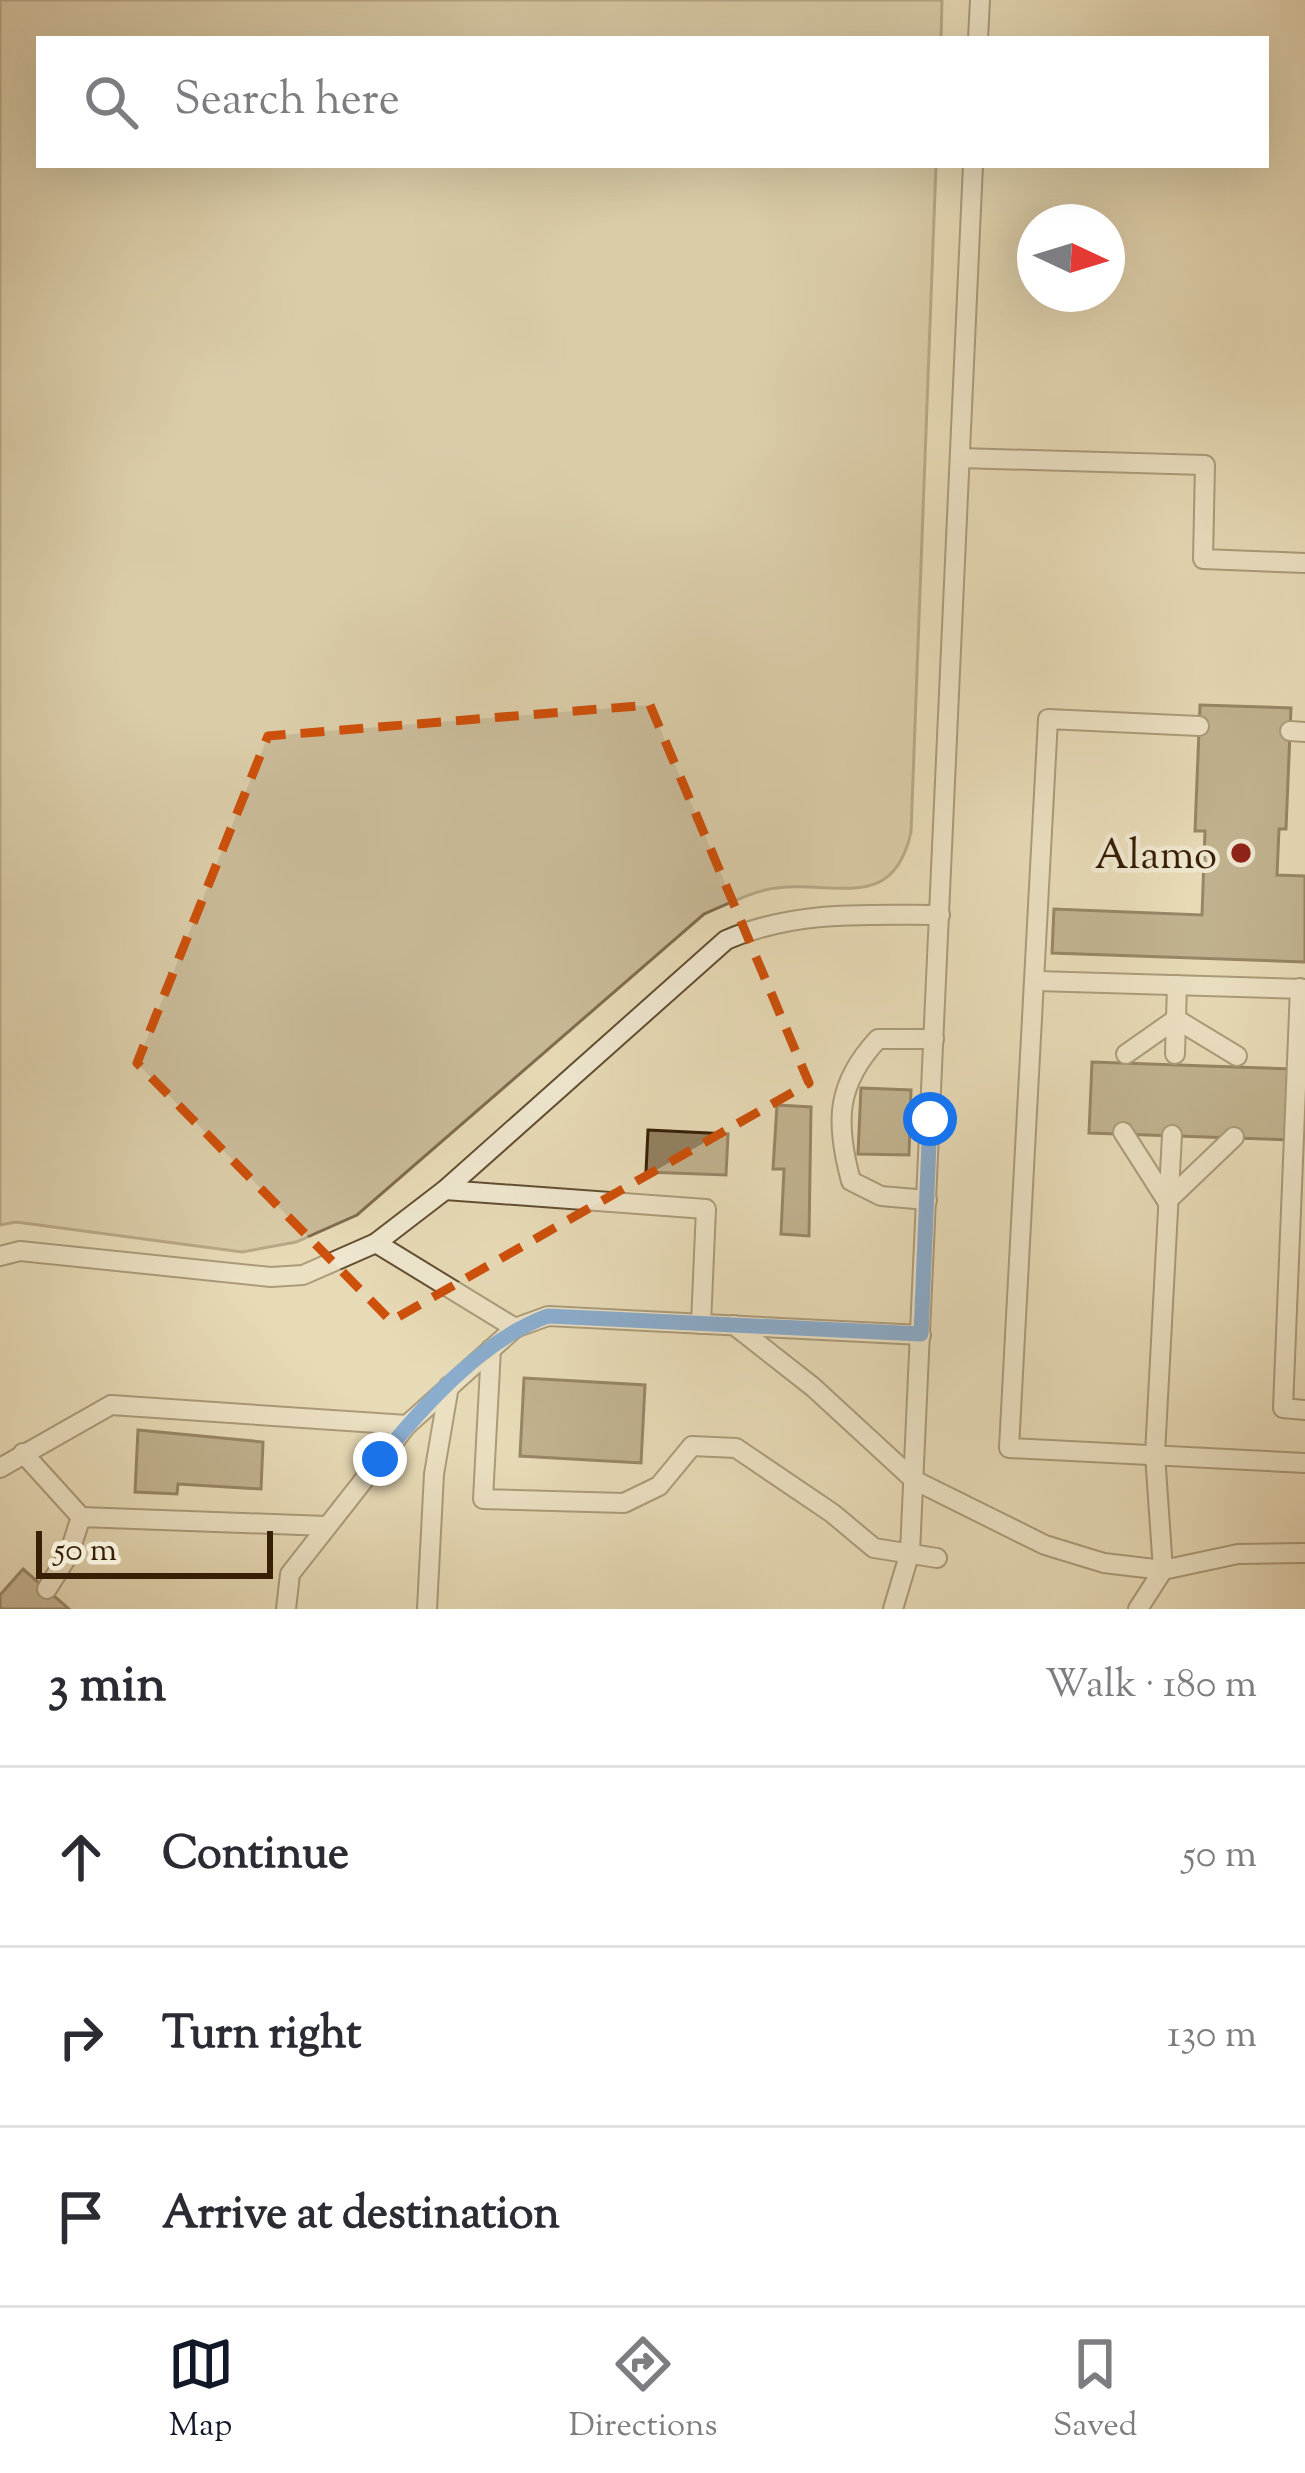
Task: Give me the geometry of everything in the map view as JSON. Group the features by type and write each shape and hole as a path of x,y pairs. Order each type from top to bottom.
{"lane":[{"path":"978,36 980,0"},
{"path":"892,1609 910,1552 973,168"},
{"path":"959,458 1205,465 1203,559 1305,563"},
{"path":"1199,726 1048,719 1009,1448 1305,1463"},
{"path":"0,1256 20,1251 271,1277 303,1275 376,1244 445,1190 726,940 770,921 817,915 940,915"},
{"path":"1037,981 1302,988 1283,1408 1305,1410"},
{"path":"1174,1054 1177,985"},
{"path":"1126,1054 1176,1019"},
{"path":"1176,1019 1237,1056"},
{"path":"927,1199 881,1196 851,1181 839,1137 849,1070 878,1039 934,1039"},
{"path":"1123,1132 1168,1201"},
{"path":"1138,1609 1163,1570 1155,1454 1172,1135"},
{"path":"1168,1201 1234,1137"},
{"path":"445,1190 706,1209 701,1324"},
{"path":"376,1244 515,1328"},
{"path":"286,1609 290,1574 407,1425 515,1328 548,1316 921,1334"},
{"path":"734,1325 813,1387 914,1480 1045,1545 1104,1563 1163,1570 1238,1554 1305,1553"},
{"path":"491,1349 483,1499 624,1504 659,1486 692,1446 736,1448 792,1483 874,1548 938,1558"},
{"path":"427,1609 434,1474 449,1386"},
{"path":"0,1468 111,1405 407,1425"},
{"path":"23,1453 81,1516 326,1526"},
{"path":"47,1589 69,1555 81,1516"}],"highlighted area":[{"path":"650,705 809,1083 391,1321 137,1063 268,736"}],"shaded area":[{"path":"0,0 942,0 941,36 36,36 36,168 936,168 911,832 902,859 889,875 855,888 765,890 704,914 357,1215 296,1242 242,1252 16,1222 0,1225"}],"building":[{"name":"Alamo","path":"1200,705 1291,708 1286,829 1279,829 1277,875 1305,876 1305,962 1052,953 1054,909 1202,915 1205,831 1195,831"},
{"path":"1092,1062 1293,1069 1290,1140 1089,1133"},
{"path":"861,1088 911,1090 909,1155 858,1154"},
{"path":"777,1105 811,1107 809,1236 781,1234 784,1169 773,1169"},
{"path":"648,1130 728,1134 726,1175 646,1172"},
{"path":"524,1378 645,1385 641,1463 520,1456"},
{"path":"138,1430 263,1442 261,1489 178,1484 177,1494 135,1492"},
{"path":"23,1569 69,1609 0,1609 0,1595"}],"place":[{"name":"Alamo","path":"1241,853"}],"route":[{"path":"380,1459 407,1425 515,1328 548,1316 921,1334 930,1119"}]}
